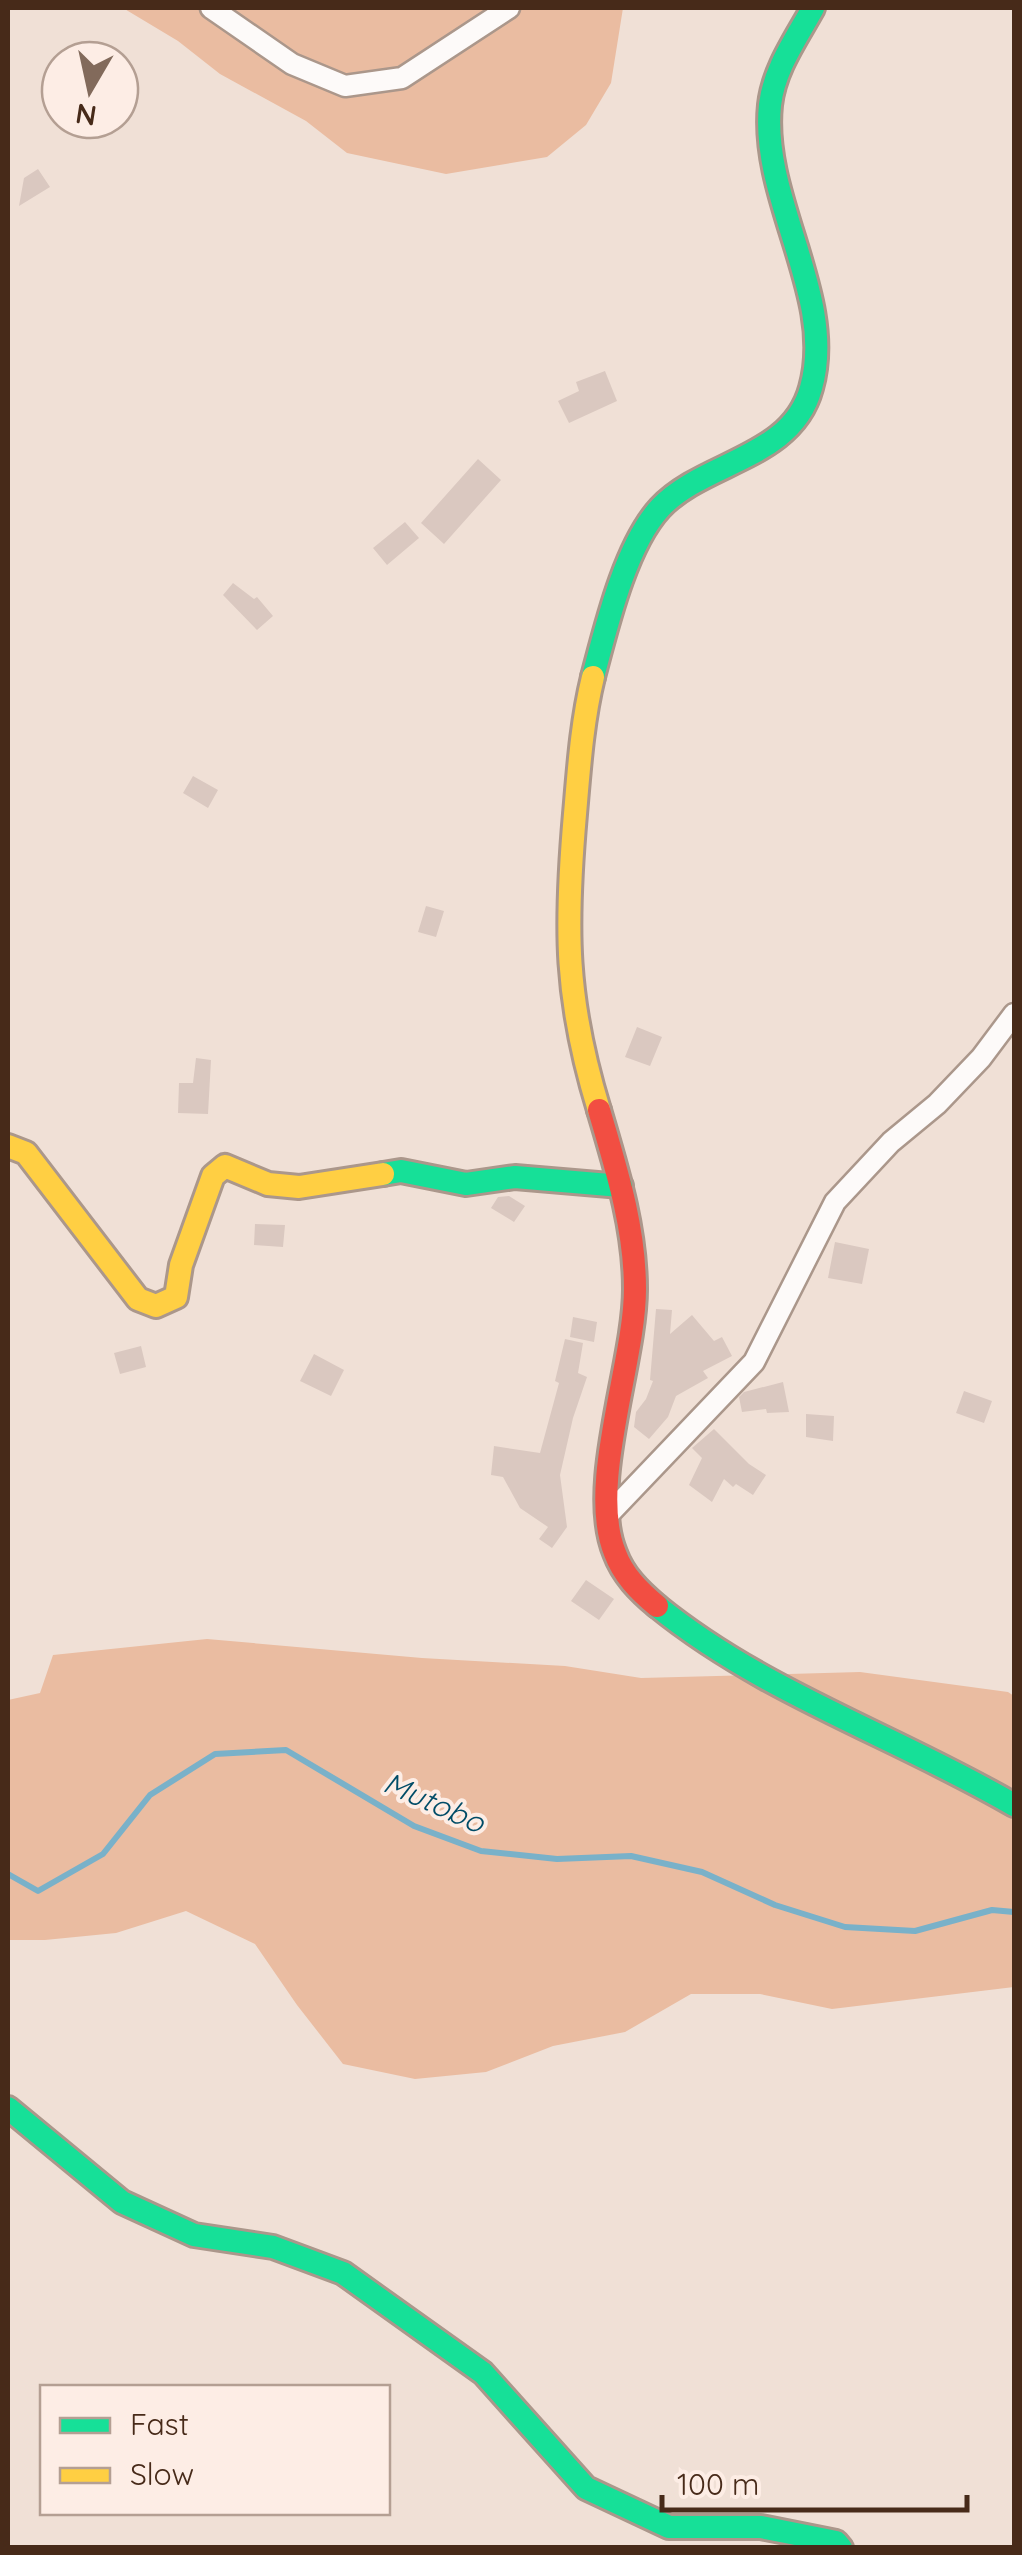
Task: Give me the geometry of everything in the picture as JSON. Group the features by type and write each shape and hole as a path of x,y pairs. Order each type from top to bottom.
{"main road":[{"path":"813,8 780,61 769,110 774,170 817,342 810,392 798,417 774,440 662,506 637,543 600,657 584,727 570,867 566,964 578,1036 621,1186 635,1288 630,1348 608,1476 611,1552 626,1576 669,1618 783,1689 925,1755 1014,1805"},
{"path":"8,1146 26,1153 138,1300 156,1306 176,1296 182,1265 213,1176 225,1166 268,1184 299,1188 400,1171 466,1184 515,1177 621,1186"},
{"path":"8,2108 122,2202 194,2235 274,2248 344,2273 482,2372 586,2488 669,2526 761,2526 836,2542 841,2548"}],"street":[{"path":"211,8 292,64 345,86 402,78 509,8"},
{"path":"607,1516 754,1362 835,1202 891,1142 970,1070 1014,1014"}],"shaded area":[{"path":"123,8 623,8 611,83 586,125 547,157 446,174 347,153 306,121 220,74 178,41"},
{"path":"207,1639 565,1666 641,1678 860,1672 1008,1692 1014,1696 1014,1987 832,2009 760,1994 691,1994 625,2032 553,2046 486,2072 415,2079 343,2064 255,1944 186,1911 116,1933 8,1940 8,1700 40,1693 53,1655"}],"building":[{"path":"38,169 50,187 19,206 24,178"},
{"path":"605,371 617,401 569,423 558,401 579,391 576,382"},
{"path":"478,459 501,480 444,544 421,523"},
{"path":"405,522 419,538 387,565 373,548"},
{"path":"233,583 254,599 257,597 273,616 257,630 223,595"},
{"path":"193,776 218,790 208,808 183,793"},
{"path":"426,906 444,911 436,937 418,932"},
{"path":"637,1027 662,1037 650,1066 625,1057"},
{"path":"196,1058 211,1060 208,1114 178,1113 179,1083 193,1083"},
{"path":"509,1196 525,1206 514,1222 491,1208 498,1197"},
{"path":"255,1224 285,1225 283,1247 254,1245"},
{"path":"835,1242 869,1249 862,1284 828,1278"},
{"path":"656,1309 672,1310 670,1334 692,1315 714,1341 722,1337 732,1356 703,1371 708,1378 676,1396 668,1417 649,1439 634,1427 636,1412 653,1381 650,1380"},
{"path":"573,1317 597,1322 594,1342 570,1337"},
{"path":"565,1339 583,1343 578,1373 587,1377 560,1475 567,1527 552,1548 539,1539 548,1527 520,1508 503,1477 491,1475 494,1446 540,1453 559,1383 555,1381"},
{"path":"141,1346 146,1367 120,1374 114,1353"},
{"path":"314,1354 344,1370 331,1396 300,1381"},
{"path":"783,1382 789,1412 742,1412 739,1397 744,1392"},
{"path":"964,1391 992,1401 984,1423 956,1413"},
{"path":"806,1414 834,1416 833,1441 806,1437"},
{"path":"714,1429 749,1464 766,1475 753,1495 724,1479 712,1502 689,1485 702,1458 692,1448"},
{"path":"586,1580 614,1599 599,1620 571,1601"}],"waterway":[{"name":"Mutobo","path":"8,1874 38,1891 103,1854 150,1795 215,1754 286,1750 414,1826 481,1851 557,1859 631,1856 702,1872 775,1905 845,1927 915,1931 992,1910 1014,1912"}],"traffic: fast":[{"path":"593,677 627,565 660,508 678,492 766,445 786,430 801,412 811,388 816,354 814,319 776,176 770,141 770,105 781,67 813,8"},
{"path":"383,1174 401,1171 466,1184 515,1177 621,1186"},
{"path":"657,1606 741,1664 1014,1805"},
{"path":"8,2108 122,2202 194,2235 273,2247 343,2273 483,2373 586,2488 669,2527 761,2527 836,2542 841,2548"}],"traffic: slow":[{"path":"593,677 580,762 569,928 574,998 599,1110"},
{"path":"8,1146 26,1153 138,1299 156,1306 176,1297 181,1265 213,1176 225,1166 268,1184 299,1187 383,1174"}],"traffic: jam":[{"path":"599,1110 628,1220 635,1289 609,1459 608,1525 622,1568 657,1606"}]}
